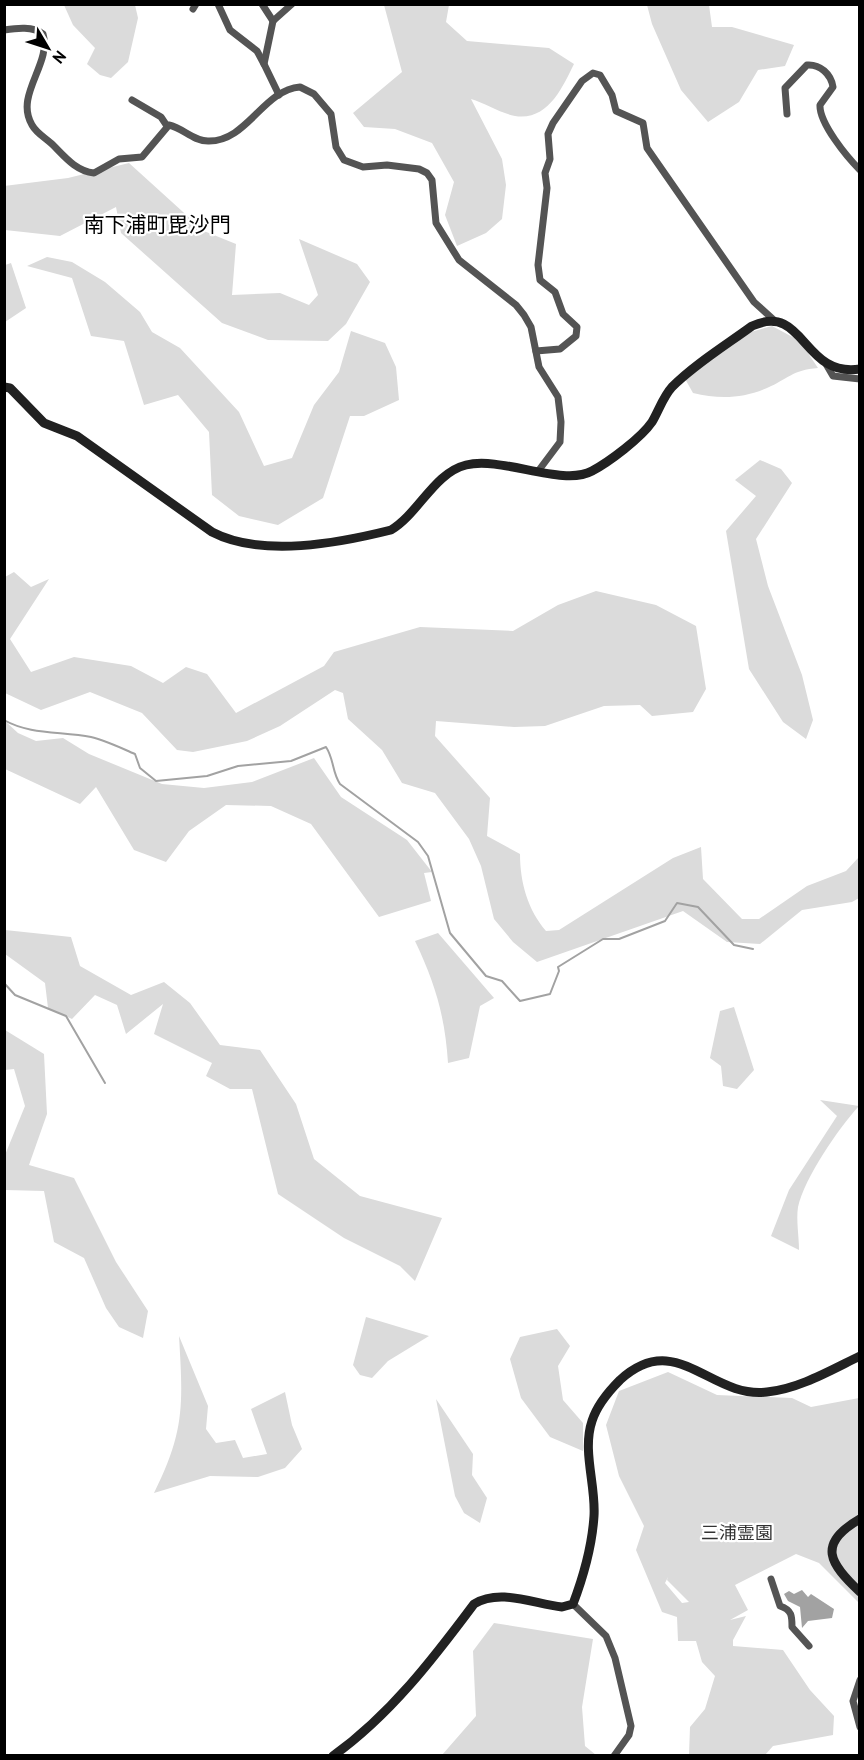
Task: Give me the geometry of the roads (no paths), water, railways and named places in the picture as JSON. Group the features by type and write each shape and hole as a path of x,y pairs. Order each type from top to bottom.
{"street":[{"path":"218,4 230,30 257,51 279,95"},
{"path":"262,4 273,21"},
{"path":"264,64 273,21 292,4"},
{"path":"4,30 22,28 36,30 43,34 45,44 28,98 29,119 37,132 70,163 94,173 119,159 142,157 167,126"},
{"path":"787,114 785,88 807,65 819,67 832,79 833,87 820,105 822,116 849,158 860,170"},
{"path":"536,351 560,349 576,336 577,327 563,314 555,292 540,280 538,265 547,188 545,173 550,159 548,134 582,81 593,73 600,75 612,95 616,111 643,123 647,148 754,302 774,320 784,323 798,334 815,356 826,364 844,370 860,369"},
{"path":"132,100 161,117 167,126 178,128 197,140 219,140 237,131 279,95 300,87 314,94 332,117 336,147 341,157 348,162 363,167 387,165 416,168 429,175 436,223 459,260 516,305 531,327 539,366 558,397 562,432 560,442 539,470"},
{"path":"4,387 10,388 44,423 77,436 212,532 232,541 294,546 383,532 398,526 444,477 460,467 477,463 571,476 591,472 644,431 663,399 679,381 752,326 774,320"},
{"path":"826,364 833,376 860,379"},
{"path":"573,1604 588,1562 594,1515 590,1462 592,1421 606,1393 629,1372 649,1363 685,1364 729,1388 767,1392 809,1380 860,1356"},
{"path":"860,1519 839,1533 832,1551 835,1567 860,1592"},
{"path":"771,1579 780,1606 787,1608 792,1615 792,1627 809,1646"},
{"path":"333,1755 369,1727 405,1691 474,1604 485,1597 497,1596 562,1607 573,1604"},
{"path":"573,1604 606,1636 615,1658 631,1726 629,1735 614,1755"},
{"path":"860,1680 853,1701 860,1727"}],"waterway":[{"path":"4,720 24,728 80,735 107,742 135,754 140,768 156,781 207,776 238,766 291,761 326,747 340,784 418,842 428,856 450,933 486,976 502,981 520,1001 550,994 559,971 558,967 603,939 619,939 665,921 677,903 698,907 734,945 753,949"},
{"path":"4,983 15,995 66,1016 105,1083"}],"district":[{"name":"南下浦町毘沙門","path":"157,225"}],"park label":[{"name":"三浦霊園","path":"737,1533"}]}
